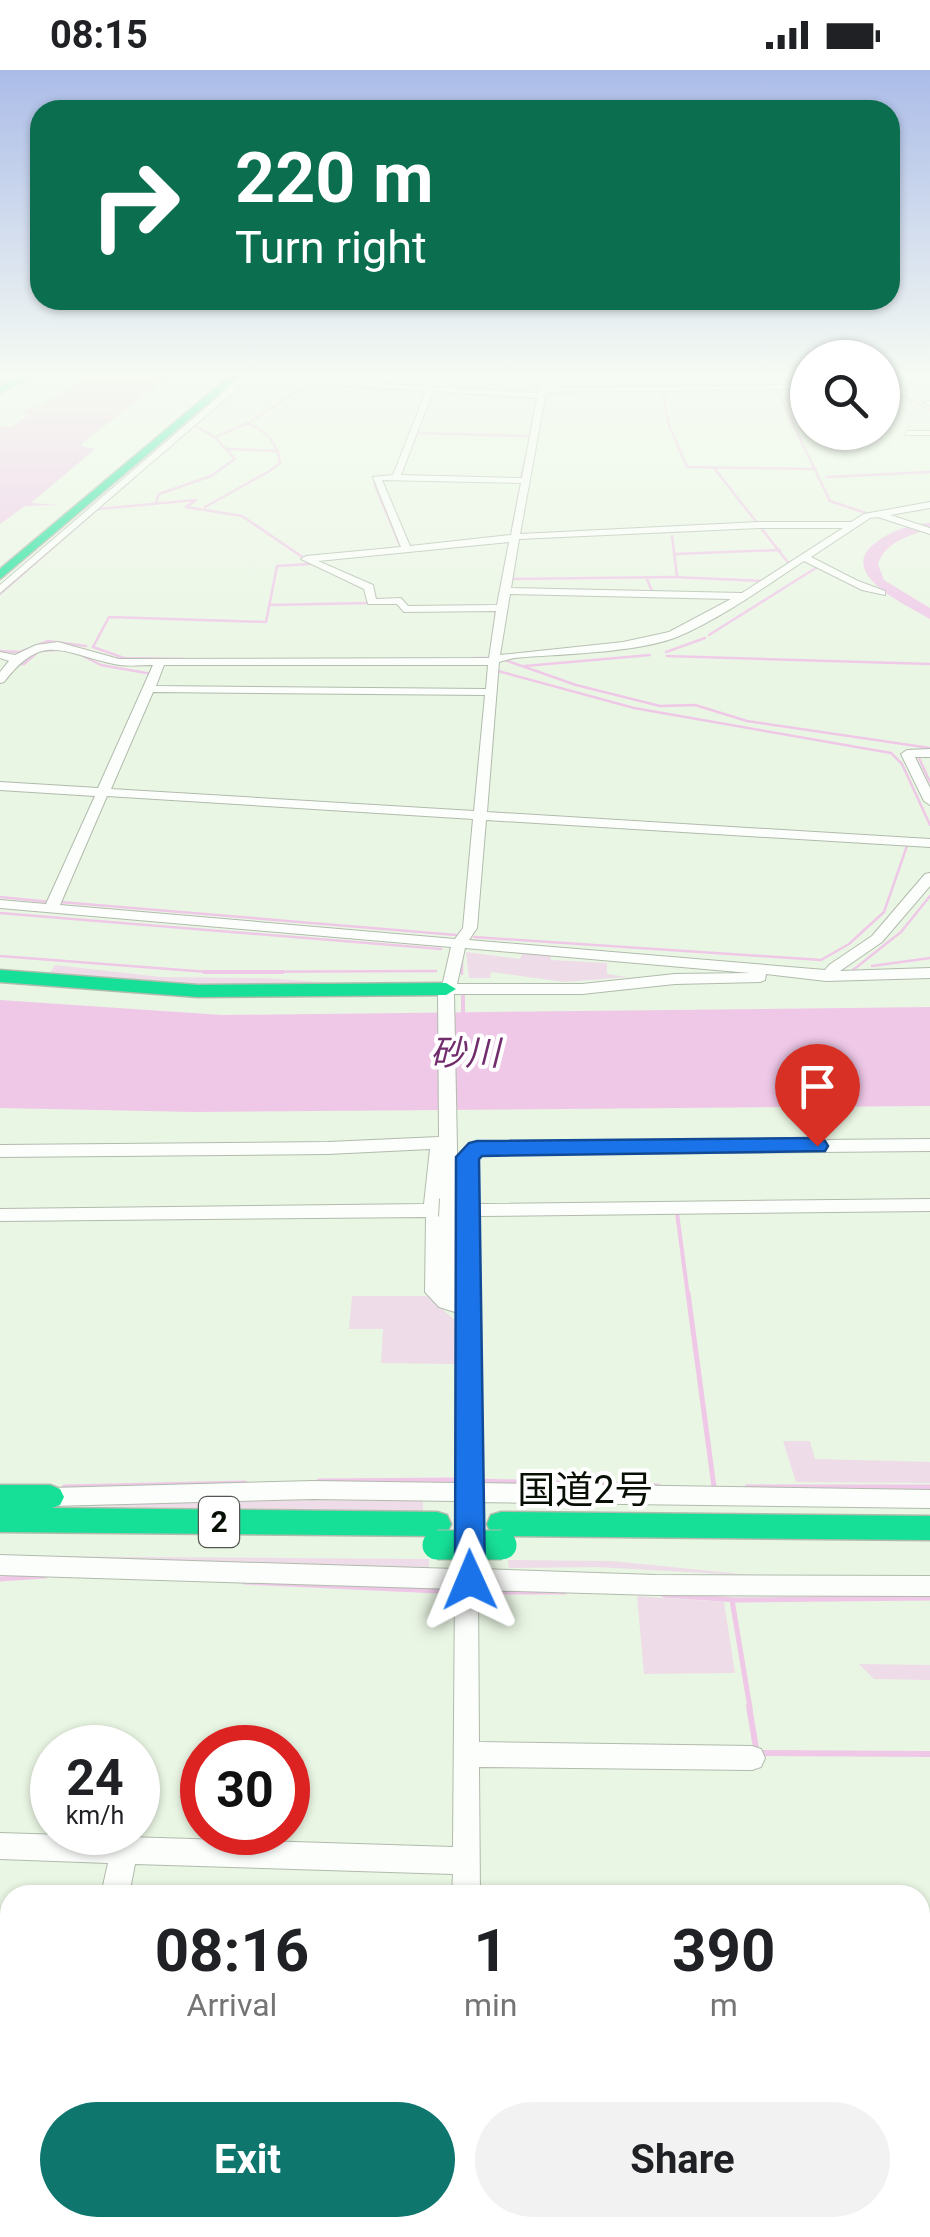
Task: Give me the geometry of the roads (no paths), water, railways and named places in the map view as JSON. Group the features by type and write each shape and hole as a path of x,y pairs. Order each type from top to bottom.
{"main road":[{"path":"0,575 121,477"},
{"path":"0,976 198,991 445,994"},
{"path":"0,1495 50,1497"},
{"name":"国道2号","path":"0,1520 930,1549"},
{"name":"国道2号","path":"502,1535 930,1528"},
{"name":"国道2号","path":"0,1542 437,1534"}],"street":[{"path":"0,590 129,477"},
{"path":"377,477 406,549"},
{"path":"400,477 523,481"},
{"path":"464,1885 460,1861 468,1754 468,1309 445,1137 445,994 454,974 459,944 470,928 491,662 524,477"},
{"path":"0,680 16,658 40,647 58,645 119,662 160,663 491,662 514,654 623,645 664,637 742,596 807,559 872,514 930,505"},
{"path":"872,514 930,531"},
{"path":"502,608 404,609 401,602 372,602 369,587 306,559 511,538 759,524 854,525"},
{"path":"807,559 844,575 863,589 880,593"},
{"path":"504,591 742,596"},
{"path":"0,655 16,658"},
{"path":"53,904 160,663"},
{"path":"151,688 488,692"},
{"path":"930,753 907,754 930,801"},
{"path":"0,786 596,818"},
{"path":"481,812 930,843"},
{"path":"830,976 834,968 877,938 930,877"},
{"path":"0,904 53,904 830,976"},
{"path":"445,994 582,989 675,979 930,973"},
{"path":"0,1151 328,1148 445,1137"},
{"path":"468,1309 446,1302 435,1292 465,1163 477,1149 930,1145"},
{"path":"0,1215 930,1206"},
{"path":"50,1497 313,1490 930,1499"},
{"path":"0,1565 470,1580 930,1586"},
{"path":"468,1754 752,1758"},
{"path":"0,1846 30,1847"},
{"path":"160,1851 460,1861"},
{"path":"118,1885 123,1855"}],"water":[{"path":"0,477 62,477 31,503 60,505 25,506 0,524"},
{"path":"930,523 930,529 892,545 878,564 884,580 930,608 930,619 878,586 863,564 866,553 884,537 903,528"},
{"name":"砂川","path":"0,1000 222,1015 930,1007 930,1106 194,1112 0,1108"}],"waterway":[{"path":"156,502 159,494 208,477"},
{"path":"205,507 259,477"},
{"path":"374,477 401,548"},
{"path":"721,477 778,550"},
{"path":"819,477 830,501 869,514"},
{"path":"499,600 519,492"},
{"path":"98,509 196,500 186,507 242,516 304,558"},
{"path":"0,594 103,504"},
{"path":"672,536 677,576"},
{"path":"675,554 778,550"},
{"path":"778,550 790,565"},
{"path":"269,605 277,566 310,564"},
{"path":"709,635 819,566"},
{"path":"509,579 646,577"},
{"path":"646,577 653,593"},
{"path":"646,577 764,581"},
{"path":"269,605 370,603"},
{"path":"184,659 124,658 93,647 109,617 266,622 269,605"},
{"path":"474,658 490,658 496,609"},
{"path":"666,652 705,638"},
{"path":"0,651 20,652 48,641 86,646"},
{"path":"18,664 24,664 39,651 58,650"},
{"path":"500,656 550,650"},
{"path":"77,653 101,665 152,674"},
{"path":"525,666 650,655"},
{"path":"667,656 930,664"},
{"path":"502,659 576,685 660,706 695,705 747,721 930,748"},
{"path":"498,671 634,708 891,753 902,764 930,825"},
{"path":"918,756 930,782"},
{"path":"474,937 821,960 849,944 884,912 908,843"},
{"path":"853,970 901,932 930,896"},
{"path":"0,897 50,902"},
{"path":"60,902 456,935"},
{"path":"0,913 441,949"},
{"path":"0,956 208,972"},
{"path":"872,966 930,958"},
{"path":"462,962 462,974"},
{"path":"208,972 436,971"},
{"path":"208,972 283,972"},
{"name":"砂川","path":"463,996 463,1016"},
{"path":"677,1213 688,1296"},
{"path":"688,1293 714,1487"},
{"path":"319,1481 460,1480"},
{"path":"477,1481 658,1486"},
{"path":"64,1487 245,1483"},
{"path":"747,1487 930,1487"},
{"path":"0,1579 45,1576"},
{"path":"244,1582 460,1592"},
{"path":"480,1592 565,1592"},
{"path":"664,1595 736,1600 930,1598"},
{"path":"732,1600 750,1708"},
{"path":"749,1706 756,1748"},
{"path":"760,1753 930,1754"}]}
